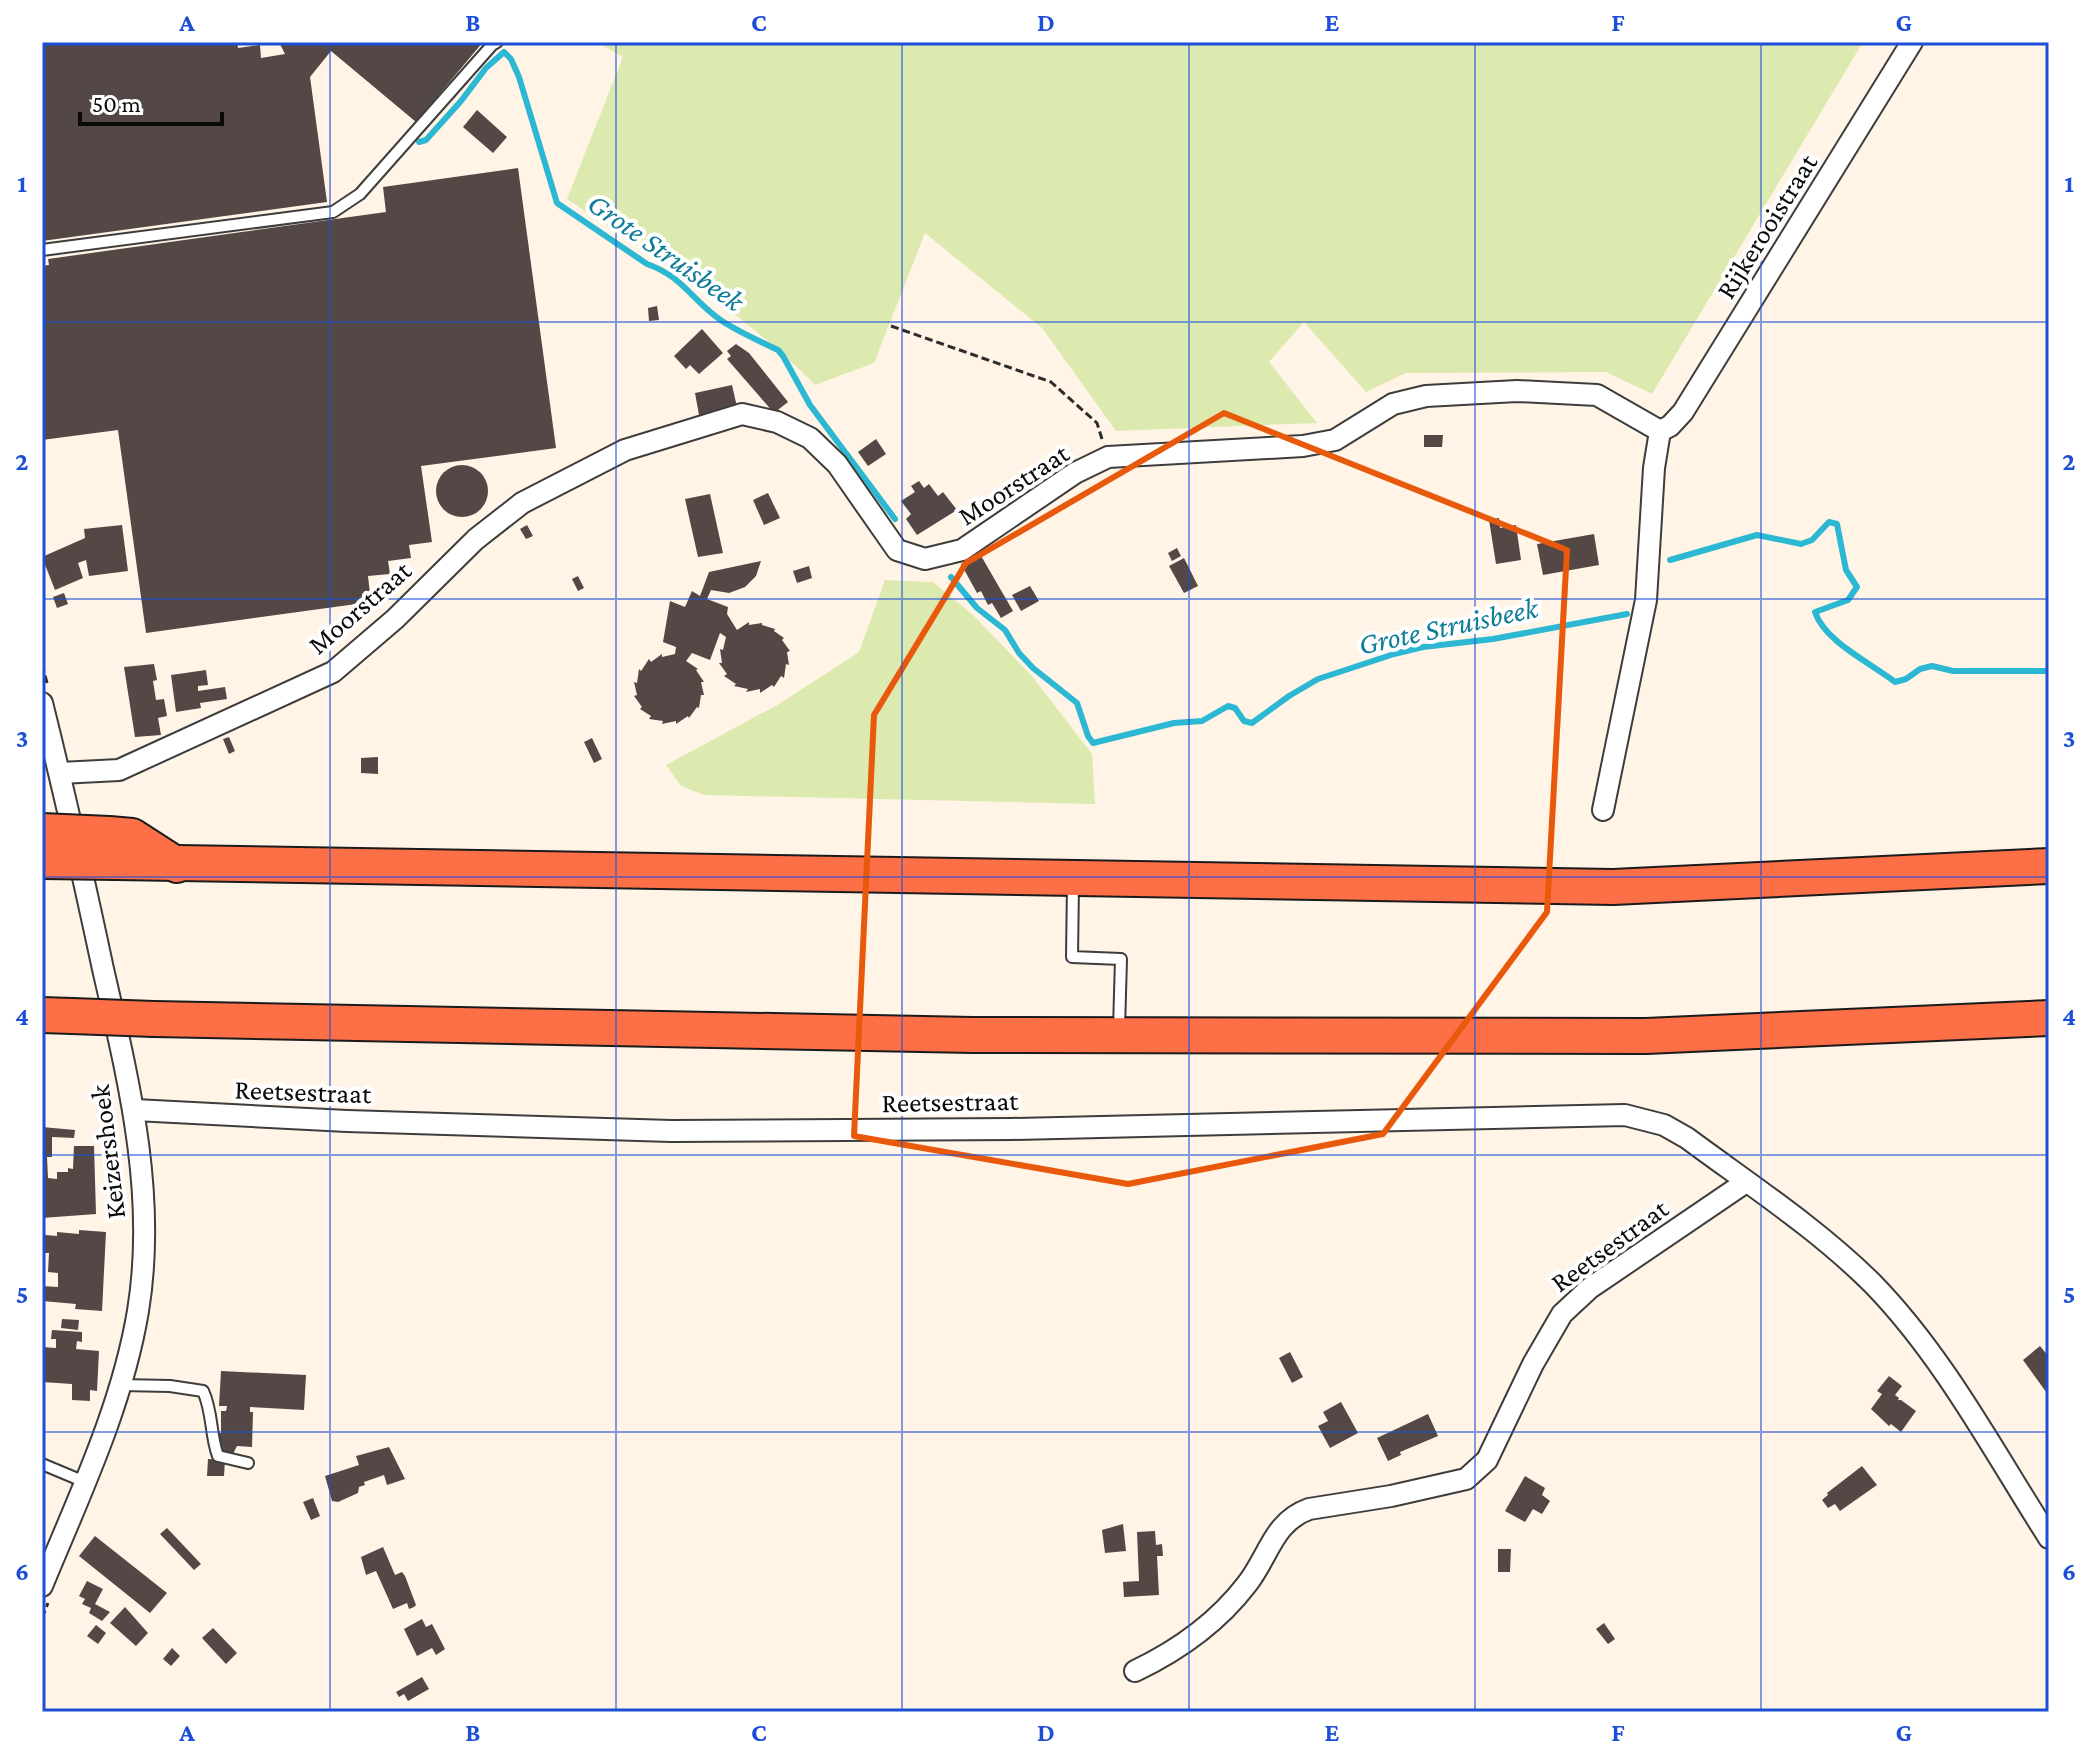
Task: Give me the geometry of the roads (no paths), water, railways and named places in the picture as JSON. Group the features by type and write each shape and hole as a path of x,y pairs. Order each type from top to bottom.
{"highway":[{"path":"42,831 178,865 1613,887 2049,866"},
{"path":"42,861 112,848"},
{"path":"57,1016 973,1035 1646,1036 2049,1018"}],"street":[{"name":"Rijkerooistraat","path":"1660,431 1670,426 1683,412 1912,42"},
{"name":"Moorstraat","path":"60,773 119,770 333,672 395,619 476,539 522,503 625,450 672,433 742,414 777,422 810,438 837,464 897,550 925,559 962,550 1075,473 1108,457 1303,446 1335,440 1393,404 1426,396 1517,391 1597,395 1660,431"},
{"path":"1603,810 1646,600 1654,468 1660,431"},
{"name":"Keizershoek","path":"42,703 135,1110 145,1210 138,1309 121,1385 42,1586"},
{"name":"Reetsestraat","path":"135,1110 362,1122 671,1131 1012,1129 1625,1115 1664,1125 1687,1138 1828,1245 1871,1283 1904,1318 1939,1366 2049,1538"},
{"name":"Reetsestraat","path":"1135,1671 1167,1656 1231,1603 1249,1582 1277,1532 1297,1513 1453,1483 1479,1470 1562,1314 1590,1288 1746,1182"}],"lane":[{"path":"42,250 333,212 360,194 497,42"},
{"path":"1073,878 1072,957 1121,959 1119,1035"},
{"path":"121,1385 170,1386 203,1391 212,1416 218,1456 248,1463"},
{"path":"42,1464 85,1482"}],"waterway":[{"name":"Grote Struisbeek","path":"419,142 426,140 486,68 504,52 511,59 519,77 557,203 679,282 722,321 778,350 810,405 895,519"},
{"name":"Grote Struisbeek","path":"1670,560 1757,535 1801,544 1812,540 1829,522 1837,524 1846,570 1857,587 1848,600 1815,612 1828,633 1850,651 1895,682 1932,666 1953,671 2049,671"},
{"name":"Grote Struisbeek","path":"951,577 977,608 1005,630 1033,668 1077,703 1093,743 1174,723 1202,721 1228,706 1235,708 1244,721 1252,723 1318,679 1394,654 1627,614"}]}
